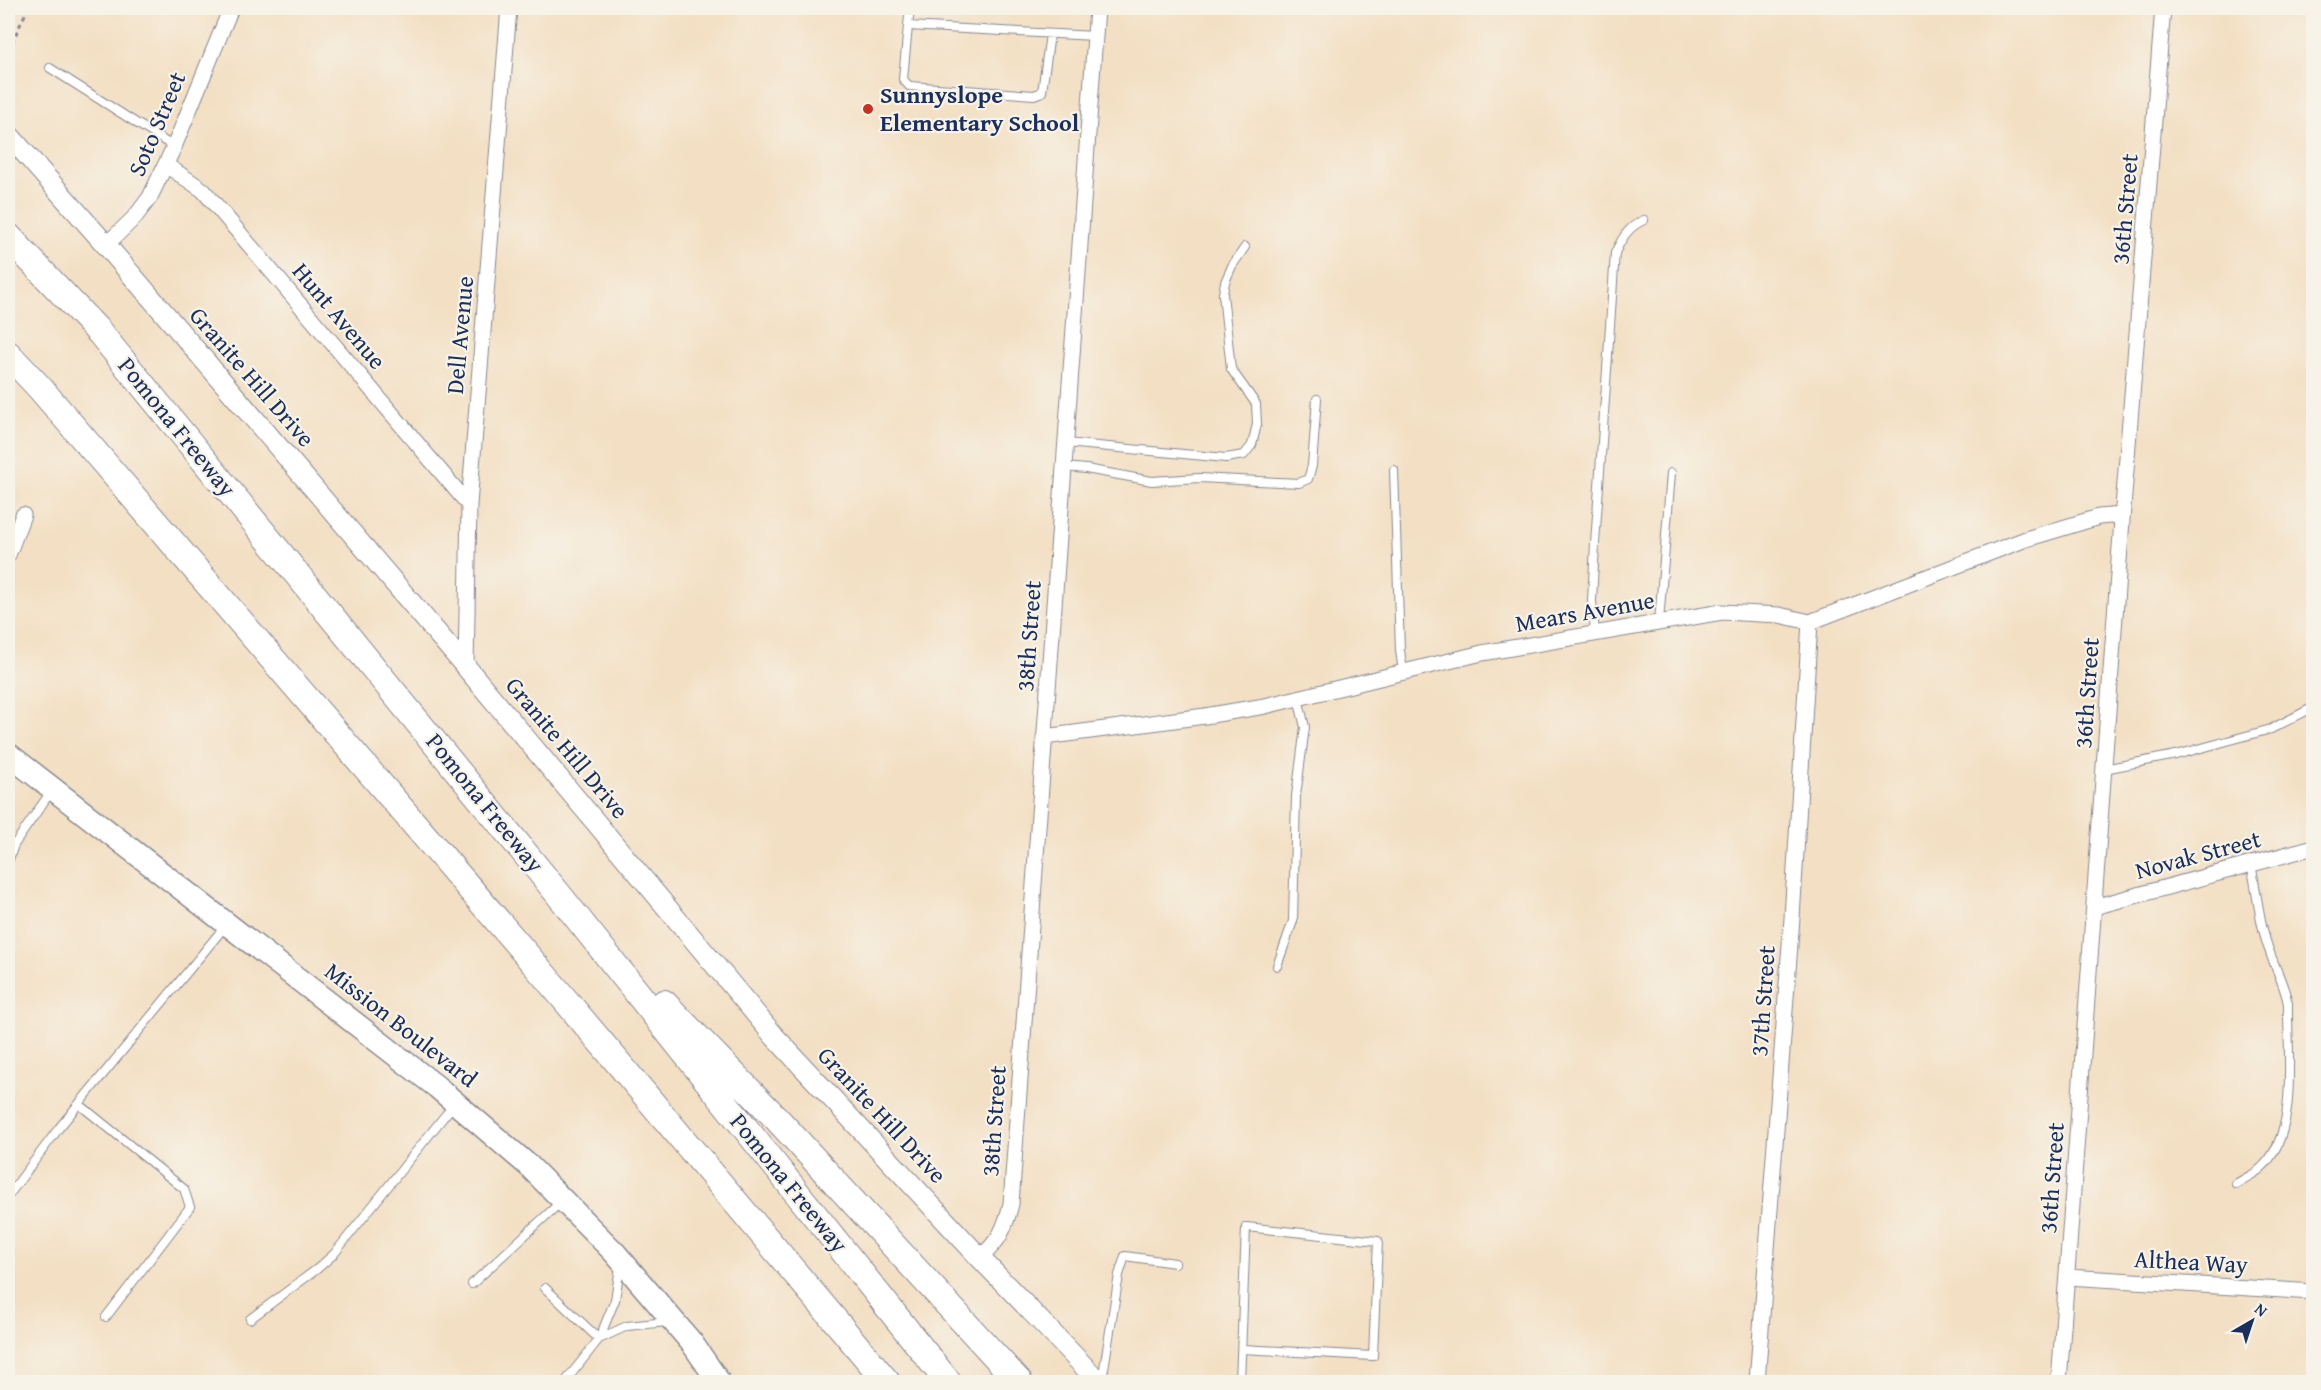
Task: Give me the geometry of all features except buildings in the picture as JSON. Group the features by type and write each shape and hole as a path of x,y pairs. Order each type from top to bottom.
{"highway":[{"name":"Pomona Freeway","path":"8,236 100,333 559,895 948,1383"},
{"path":"8,354 39,387 556,989 887,1383"},
{"path":"8,364 39,387"},
{"path":"559,895 777,1119 1019,1383"}],"main road":[{"name":"Mission Boulevard","path":"8,754 456,1102 529,1166 621,1260 692,1343 719,1383"}],"street":[{"name":"Soto Street","path":"106,245 135,217 150,197 174,147 231,8"},
{"name":"Dell Avenue","path":"466,667 469,505 509,8"},
{"name":"38th Street","path":"980,1258 994,1245 1003,1231 1011,1204 1097,8"},
{"name":"36th Street","path":"2059,1383 2122,515 2163,8"},
{"name":"Granite Hill Drive","path":"8,134 106,245 466,667 776,1037 980,1258 1100,1383"},
{"name":"Hunt Avenue","path":"166,165 203,190 469,505"},
{"path":"8,555 23,515"},
{"path":"1810,622 2026,539 2099,517 2122,515"},
{"name":"Mears Avenue","path":"1044,737 1205,716 1298,698 1482,654 1722,612 1779,615 1810,622"},
{"name":"37th Street","path":"1757,1383 1792,918 1810,622"},
{"name":"Novak Street","path":"2094,907 2313,847"},
{"name":"Althea Way","path":"2067,1278 2313,1292"}],"lane":[{"path":"909,8 903,79 909,86 1034,95 1042,92 1050,34"},
{"path":"908,26 1095,36"},
{"path":"50,68 174,147"},
{"path":"1595,633 1592,601 1615,253 1622,237 1632,225 1644,220"},
{"path":"1066,443 1226,458 1244,454 1252,445 1257,424 1256,404 1231,369 1223,294 1232,266 1245,247"},
{"path":"1064,466 1152,481 1199,478 1299,483 1308,479 1312,466 1317,399"},
{"path":"1394,470 1400,650 1403,672"},
{"path":"1659,622 1671,473"},
{"path":"1277,966 1293,921 1296,796 1305,727 1298,698"},
{"path":"2104,769 2176,755 2271,729 2313,707"},
{"path":"8,862 14,845 53,789"},
{"path":"2236,1184 2260,1169 2269,1157 2285,1120 2289,1101 2286,990 2276,971 2264,934 2252,864"},
{"path":"8,1196 79,1104 227,924"},
{"path":"250,1319 334,1254 456,1102"},
{"path":"79,1104 184,1189 190,1207 106,1317"},
{"path":"472,1284 563,1200"},
{"path":"1240,1383 1246,1227 1377,1241 1373,1356 1242,1349"},
{"path":"1100,1383 1119,1275 1125,1256 1175,1263"},
{"path":"564,1383 599,1339 615,1299 621,1260"},
{"path":"546,1288 599,1339"},
{"path":"599,1339 627,1326 656,1322 675,1323"}],"path":[{"path":"8,51 28,8"}],"place":[{"name":"Sunnyslope Elementary School","path":"868,109"}]}
